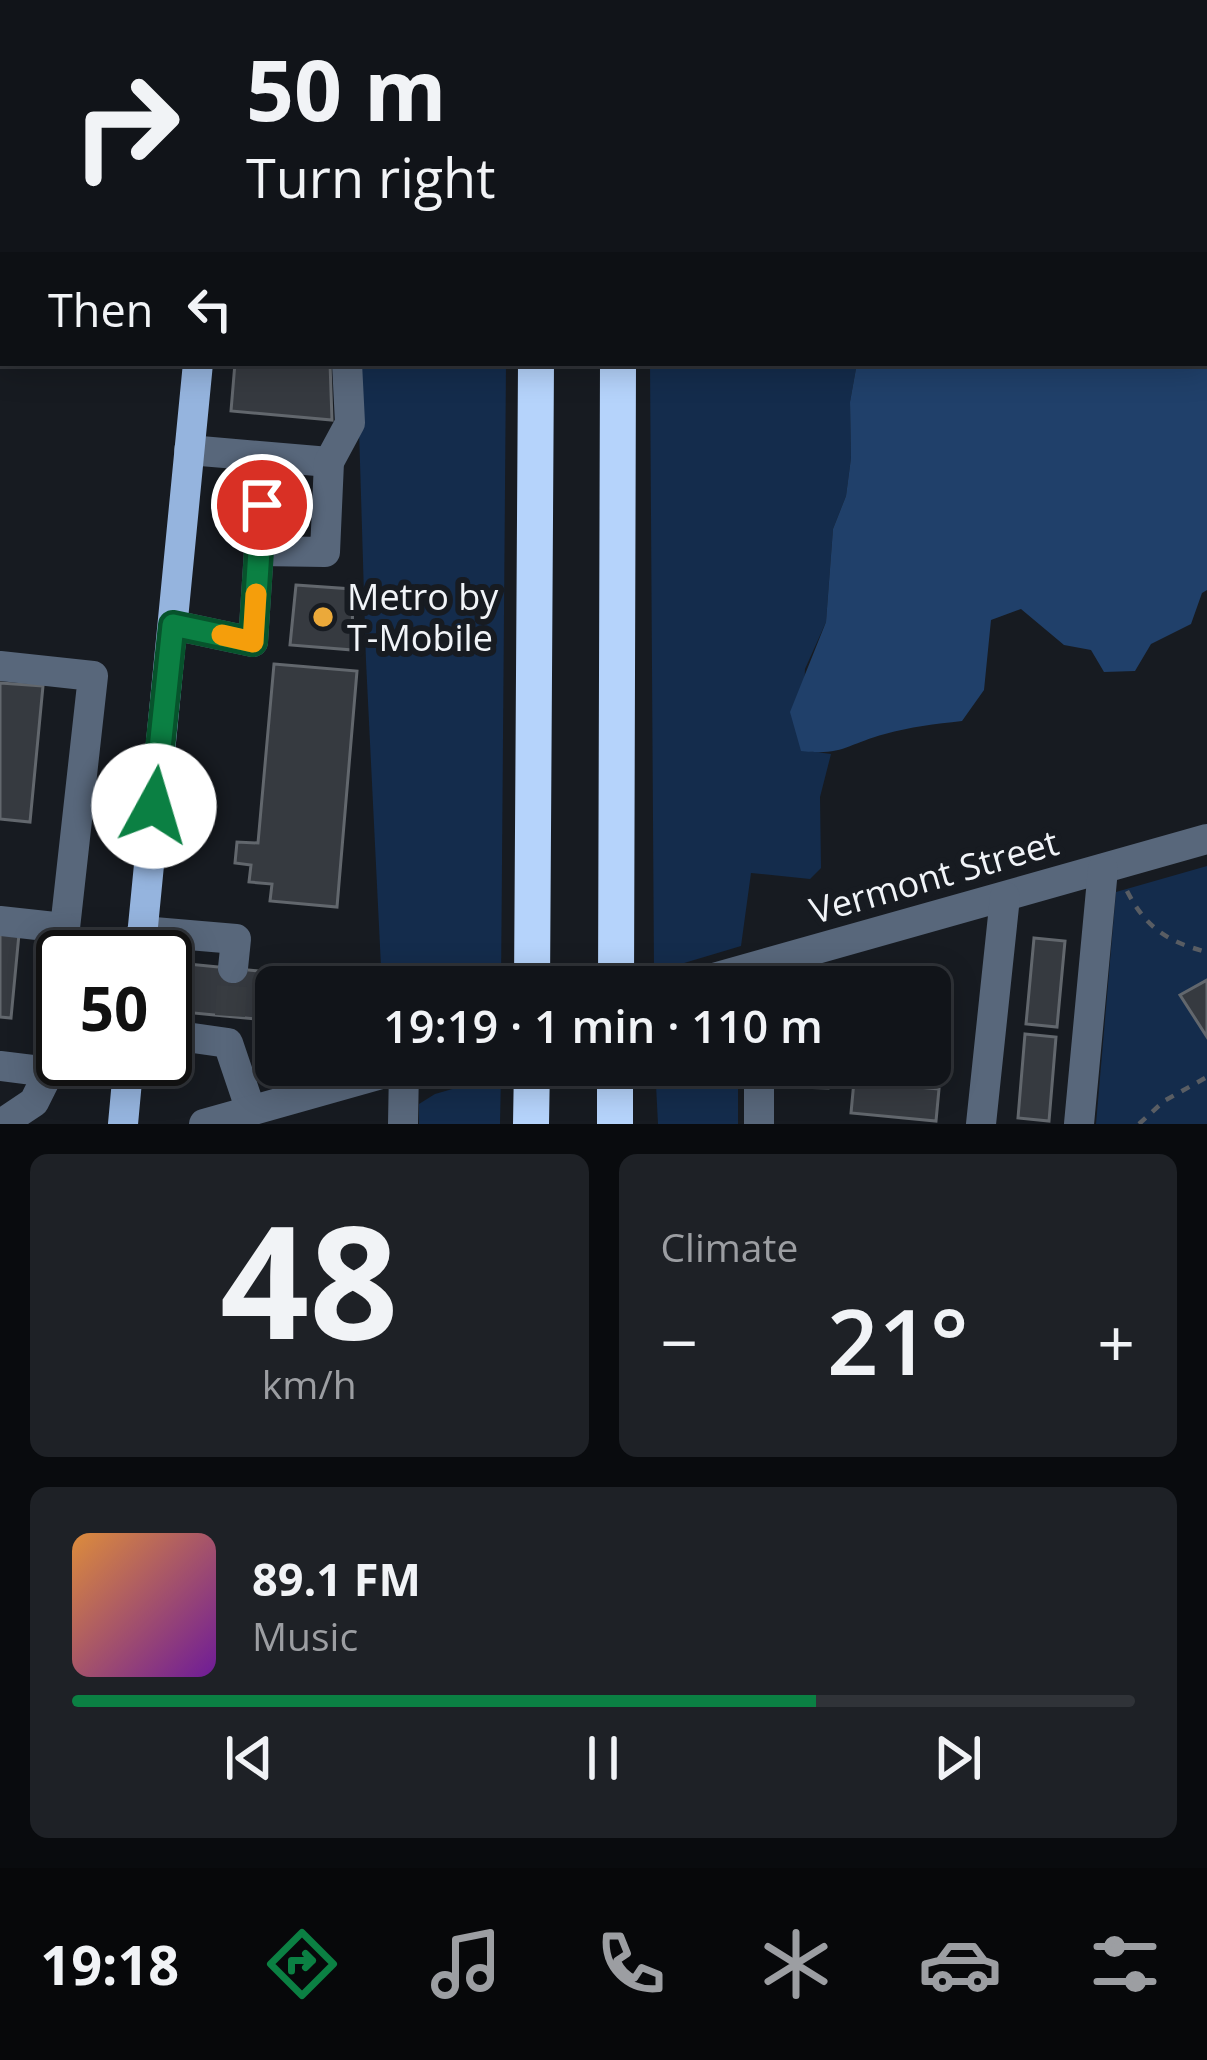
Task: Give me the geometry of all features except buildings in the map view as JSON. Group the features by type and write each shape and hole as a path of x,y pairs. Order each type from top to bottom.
{"highway":[{"path":"532,966 536,366"},
{"path":"616,966 618,366"},
{"path":"531,1118 532,1086"}],"main road":[{"path":"142,930 198,366"},
{"path":"123,1124 127,1086"}],"street":[{"path":"259,551 325,552 329,462 350,423 347,366"},
{"path":"190,450 329,462"},
{"path":"173,625 253,642 265,458"},
{"path":"0,666 93,676 64,928 0,921"},
{"name":"Vermont Street","path":"790,966 1005,896 1207,839"},
{"path":"1079,1124 1103,869"},
{"path":"981,1124 1005,896"},
{"path":"192,941 236,939 233,968"},
{"path":"192,1032 229,1030 251,1111"},
{"path":"0,1066 36,1070"},
{"path":"1,1124 34,1102 42,1086"},
{"path":"204,1124 339,1086"},
{"path":"403,1124 407,1086"},
{"path":"759,1086 759,1124"}],"path":[{"path":"1127,892 1141,917 1170,943 1207,952"},
{"path":"1139,1124 1164,1101 1207,1077"}],"shaded area":[{"path":"357,366 506,366 501,966 381,966"},
{"path":"650,366 856,366 850,402 851,458 846,496 833,529 826,622 805,669 801,750 831,754 820,797 821,868 810,879 751,873 741,946 674,966 654,966"},
{"path":"856,366 1207,366 1207,590 1191,624 1151,644 1135,671 1104,672 1091,650 1064,645 1021,609 991,620 984,690 962,721 894,732 836,750 801,751 790,712 826,622 833,529 846,496 851,458 850,402"},
{"path":"1207,866 1207,1124 1096,1124 1116,892"},
{"path":"463,1086 501,1086 500,1124 419,1124 419,1104"},
{"path":"656,1086 738,1086 738,1124 658,1124"}],"tunnel":[{"path":"230,1016 233,968"}],"slow traffic":[{"path":"222,635 253,642 256,594"}],"place":[{"name":"Metro by T-Mobile","path":"323,617"}],"route":[{"path":"154,806 173,625 253,642 262,505"}]}
